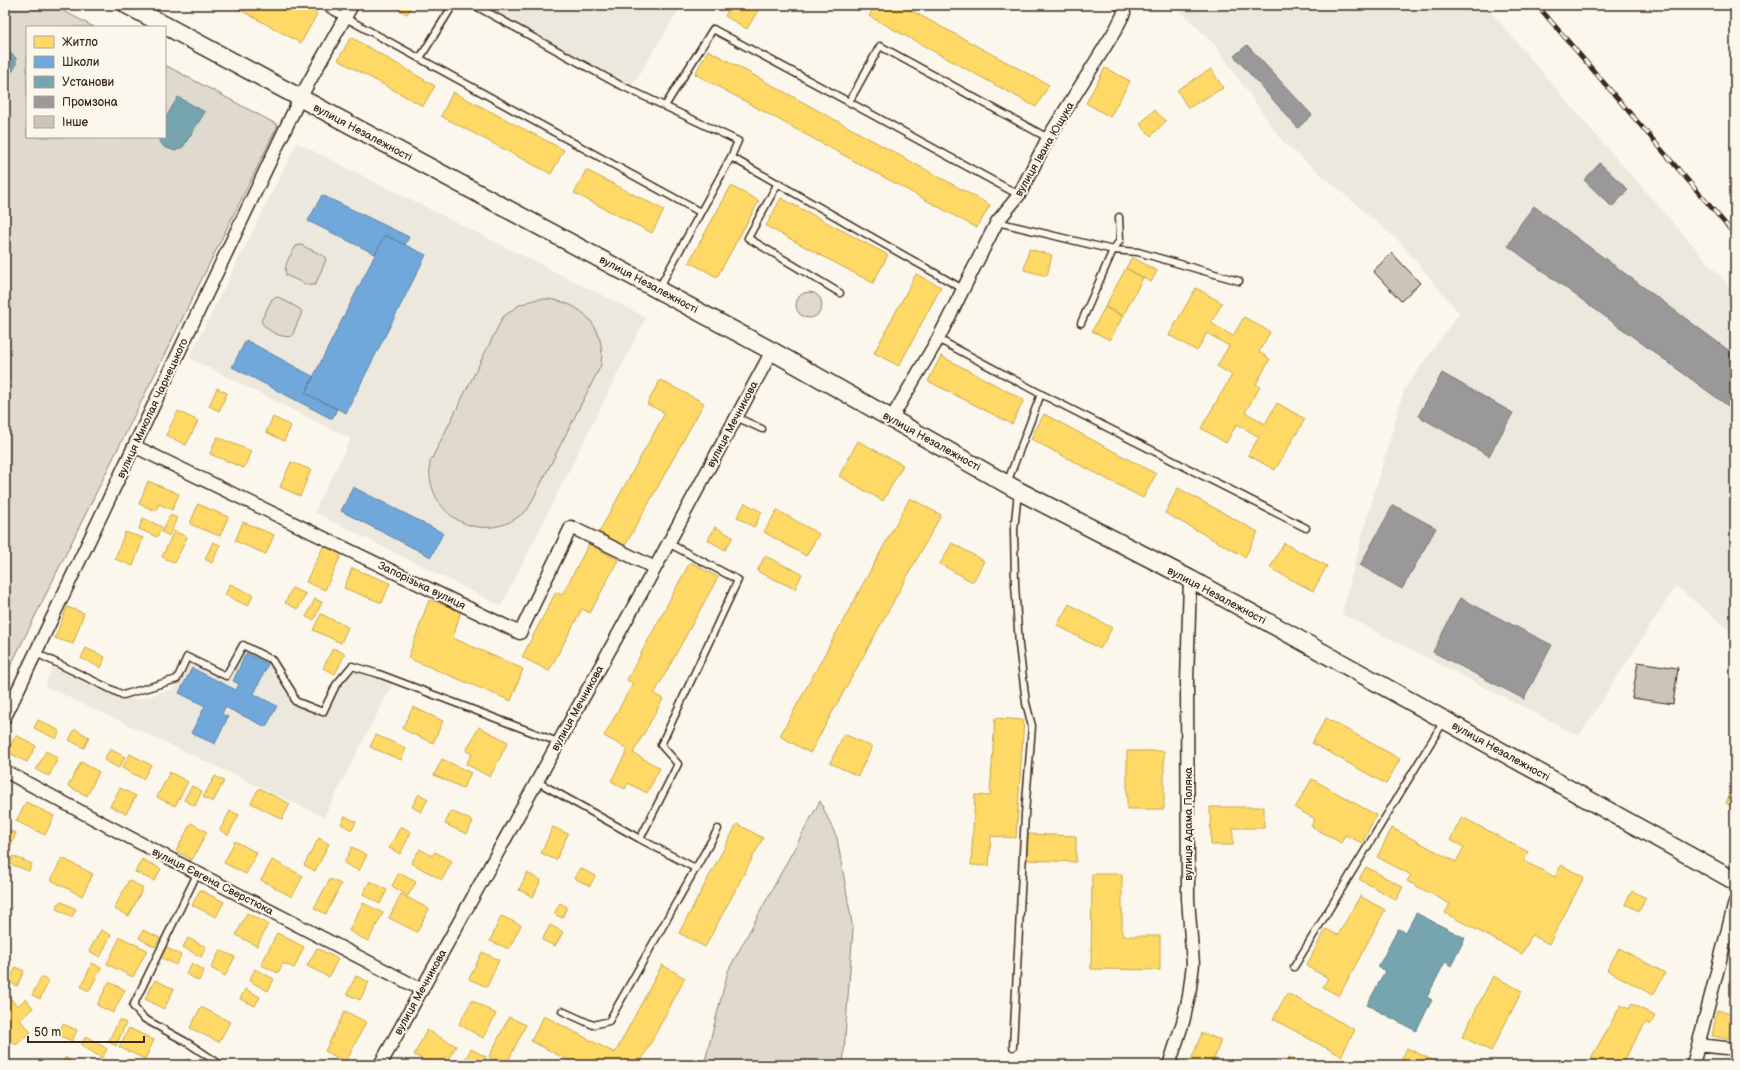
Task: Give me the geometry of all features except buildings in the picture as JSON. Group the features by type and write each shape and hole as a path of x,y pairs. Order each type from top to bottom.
{"main road":[{"name":"вулиця Незалежності","path":"127,5 772,350 891,419 1012,486 1190,579 1735,881"}],"street":[{"name":"вулиця Миколая Чарнецького","path":"5,717 300,98 352,5"},
{"name":"вулиця Івана Ющука","path":"891,419 938,339 997,222 1018,195 1048,138 1116,29 1124,13 1122,5"},
{"name":"вулиця Мечникова","path":"380,1065 655,568 772,350"},
{"name":"Запорізька вулиця","path":"134,446 520,633 571,527 655,568"},
{"name":"вулиця Адама Поляка","path":"1169,1065 1183,1022 1189,996 1193,964 1188,899 1187,682 1190,579"},
{"name":"вулиця Євгена Сверстюка","path":"5,772 98,822 198,872 422,990"},
{"path":"1693,1065 1735,902"},
{"path":"1698,1044 1735,1049"}],"lane":[{"path":"322,5 700,212"},
{"path":"420,58 453,5"},
{"path":"474,5 618,84 738,142 658,290"},
{"path":"665,106 713,29 850,102 1018,195"},
{"path":"850,102 880,46 1048,138"},
{"path":"731,157 963,289"},
{"path":"778,183 748,238 840,293"},
{"path":"1080,323 1113,250 1120,240 1119,217"},
{"path":"997,222 1113,250 1138,252 1239,281"},
{"path":"938,339 1041,394 1306,528"},
{"path":"1014,1047 1024,814 1032,726 1026,703 1019,645 1015,584 1012,486 1041,394"},
{"path":"736,417 762,429"},
{"path":"640,839 678,764 661,745 738,580 668,543"},
{"path":"36,653 123,695 177,680 187,657 226,676 243,645 272,660 292,692 294,701 323,712 336,685 352,666 379,674 558,742"},
{"path":"1294,967 1445,720"},
{"path":"536,781 695,868"},
{"path":"562,1011 593,1025 609,1021 718,829"},
{"path":"198,872 133,1006 143,1018 221,1065"}],"shaded area":[{"path":"5,5 52,5 92,26 26,26 26,138 166,138 166,66 278,125 5,677"},
{"path":"497,5 682,5 631,88 493,13"},
{"path":"1174,5 1485,5 1587,125 1735,293 1735,635 1676,586 1579,736 1342,614 1360,543 1404,390 1459,313 1399,241 1283,142 1214,44"},
{"path":"297,143 646,317 501,606 314,512 351,439 189,358","holes":["528,301 603,353 601,365 528,509 512,521 466,524 449,514 437,500 430,483 428,473 430,462 503,317 519,305"]},
{"path":"301,245 324,256 326,260 315,285 307,285 286,275 285,271 288,260 296,246"},
{"path":"809,292 818,296 822,305 818,314 809,318 800,314 796,305 800,296"},
{"path":"278,297 300,309 302,312 292,336 288,337 274,333 266,328 261,321 272,299"},
{"path":"537,299 565,303 576,308 586,316 594,326 599,337 602,350 601,365 528,509 516,518 502,525 487,527 473,526 460,521 449,513 440,503 433,491 430,477 430,462 503,317 519,305"},
{"path":"243,645 272,660 295,701 323,712 336,685 352,666 394,681 324,817 45,686 53,664 136,700 173,689 187,657 226,676"},
{"path":"820,801 837,838 853,929 843,1065 704,1065 728,971"}],"railway":[{"path":"1537,5 1735,235"}]}
